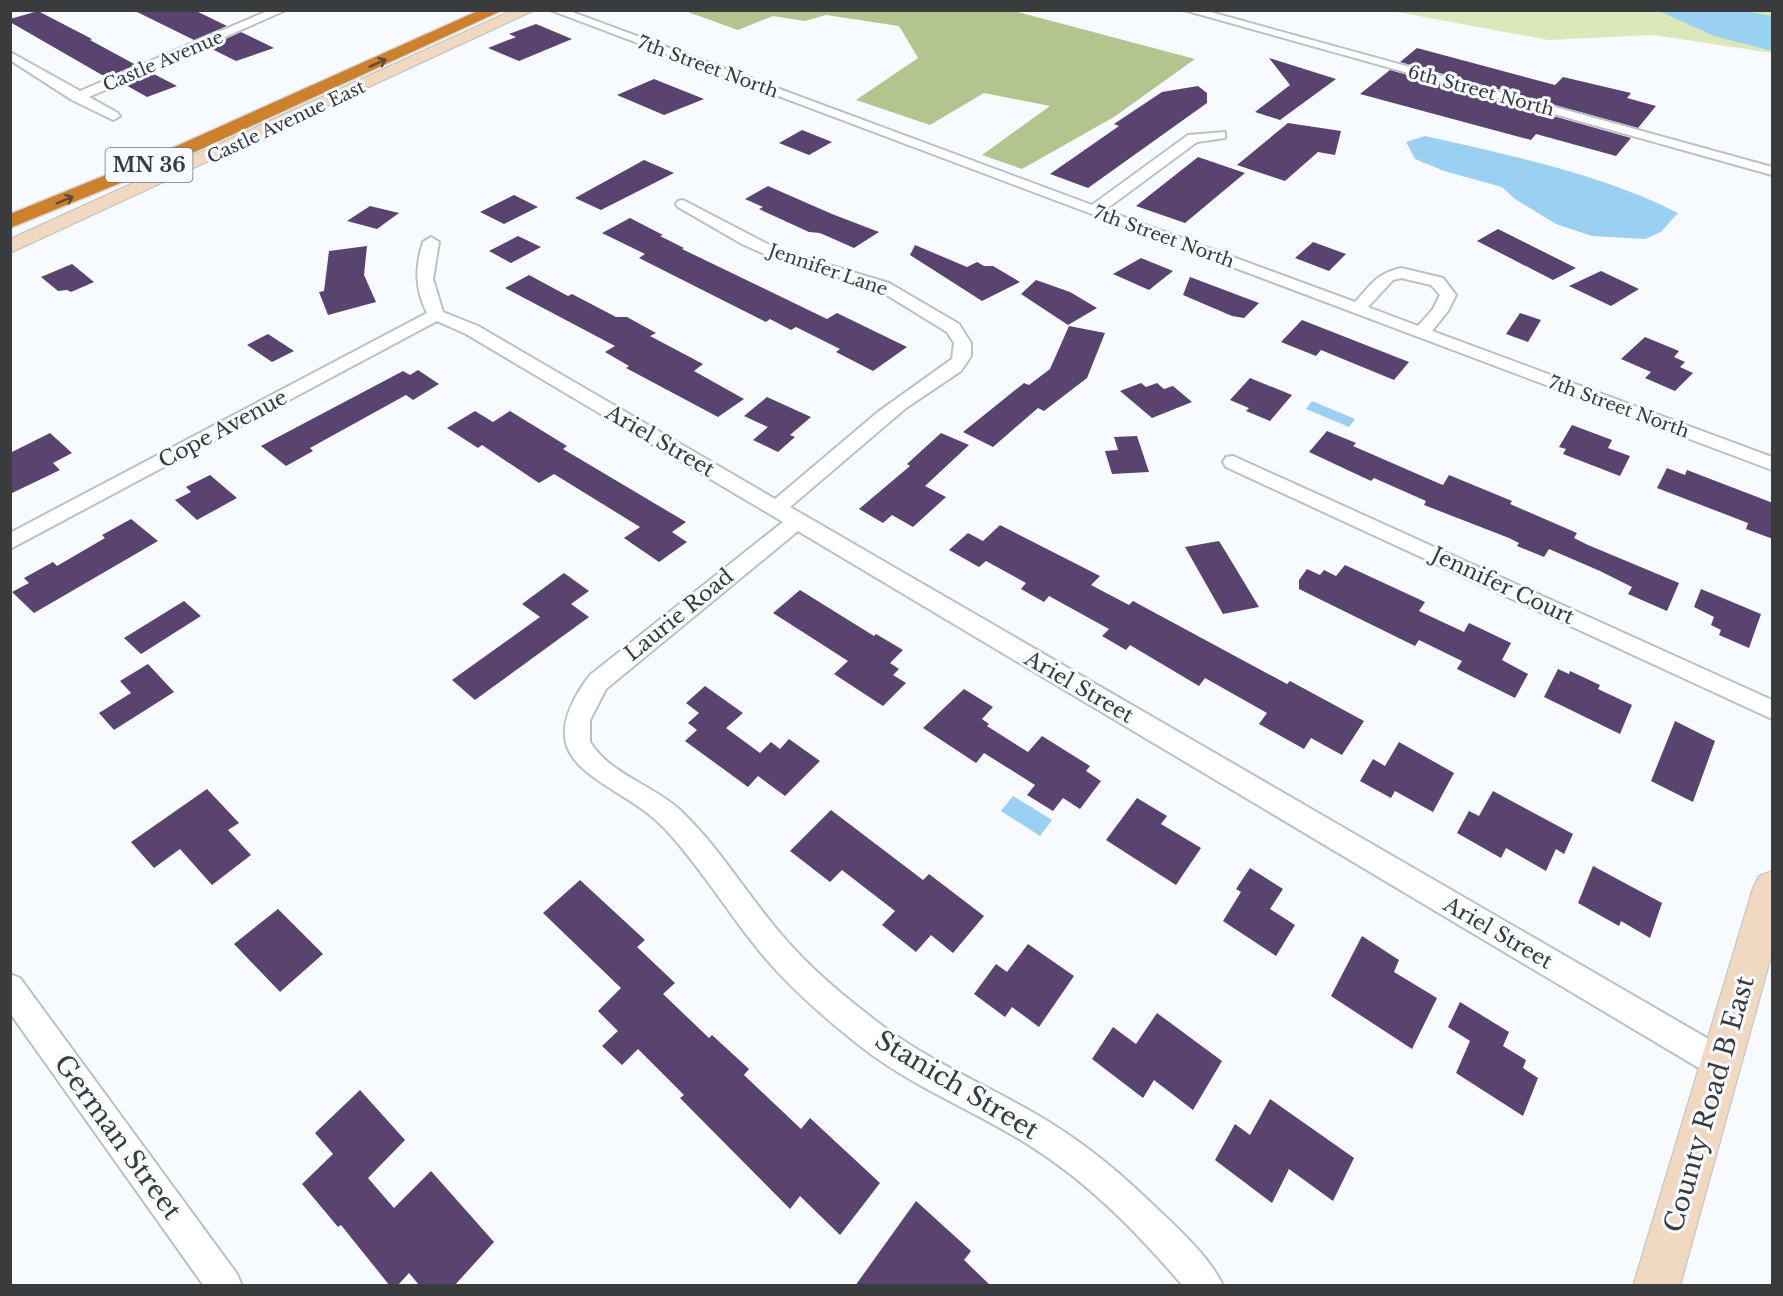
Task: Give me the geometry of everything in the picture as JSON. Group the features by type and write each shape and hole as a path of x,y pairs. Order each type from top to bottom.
{"highway":[{"name":"MN 36","path":"10,222 177,153 495,10"},
{"path":"10,201 58,181"}],"street":[{"name":"Castle Avenue","path":"77,97 282,10"},
{"name":"Castle Avenue East","path":"10,247 527,10"},
{"name":"7th Street North","path":"555,10 1773,464"},
{"name":"6th Street North","path":"1189,10 1773,171"},
{"path":"10,55 77,97 113,116"},
{"path":"1094,211 1193,138 1220,135"},
{"name":"Jennifer Lane","path":"682,204 747,241 774,253 853,275 890,289 953,328 961,337 964,346 959,362 901,402 819,475 776,508"},
{"path":"431,242 424,275 427,294 436,315"},
{"path":"1358,309 1387,278 1401,273 1437,281 1448,296 1440,311 1421,333"},
{"name":"Ariel Street","path":"436,315 471,330 1720,1063"},
{"name":"Cope Avenue","path":"10,542 436,315"},
{"name":"Jennifer Court","path":"1233,462 1773,710"},
{"name":"Laurie Road","path":"577,721 587,697 610,671 796,522"},
{"name":"Stanich Street","path":"577,721 579,744 588,759 666,813 688,835 771,944 820,993 876,1040 941,1082 1042,1135 1101,1179 1169,1243 1206,1286"},
{"name":"County Road B East","path":"1656,1286 1773,888"},
{"name":"German Street","path":"10,988 225,1286"}],"green space":[{"path":"685,11 1014,11 1195,59 1114,117 1022,169 982,155 1050,106 984,93 930,125 856,100 918,58 899,26 826,15 805,21 773,16 738,30"},
{"path":"1392,11 1772,11 1772,53 1653,35 1548,40"}],"water":[{"path":"1659,11 1744,11 1772,16 1772,51 1714,36"},
{"path":"1425,136 1554,167 1618,187 1678,213 1661,232 1645,239 1592,236 1556,224 1515,199 1502,187 1444,171 1415,159 1406,142"},
{"path":"1312,401 1355,419 1349,427 1306,409"},
{"path":"1013,796 1052,820 1040,836 1001,811"}],"building":[{"path":"133,10 194,10 227,26 194,40"},
{"path":"38,11 136,65 109,76 102,75 10,22 10,19"},
{"path":"536,24 572,39 519,61 488,48 516,37 509,34"},
{"path":"241,32 274,48 236,61 208,47"},
{"path":"1417,48 1555,85 1563,77 1631,93 1627,98 1656,106 1638,128 1400,62"},
{"path":"1269,58 1336,79 1280,120 1255,112 1290,85"},
{"path":"1390,70 1631,138 1616,156 1536,134 1531,140 1360,94"},
{"path":"150,72 177,86 147,97 124,84"},
{"path":"654,79 704,99 664,115 617,95"},
{"path":"1198,86 1207,93 1207,103 1088,188 1050,174 1119,126 1114,124 1162,92"},
{"path":"1288,123 1341,131 1335,155 1318,152 1285,181 1237,165"},
{"path":"802,130 832,142 809,155 779,143"},
{"path":"1198,157 1245,173 1185,223 1136,206"},
{"path":"644,160 674,173 601,210 575,198"},
{"path":"768,186 879,232 854,248 820,233 809,232 759,209 763,207 745,199"},
{"path":"514,195 538,207 504,224 480,212"},
{"path":"370,206 399,213 377,229 347,221"},
{"path":"630,218 663,235 660,236 684,248 682,249 827,319 837,313 907,347 873,371 836,352 840,349 796,327 791,330 770,319 766,322 639,258 645,254 602,233"},
{"path":"1498,229 1576,268 1553,280 1477,241"},
{"path":"518,236 541,247 511,263 489,251"},
{"path":"1313,242 1346,254 1329,271 1295,258"},
{"path":"915,245 967,267 977,262 984,266 993,266 1020,282 982,301 910,255"},
{"path":"367,246 364,275 376,302 328,315 319,292 324,291 329,251"},
{"path":"1141,258 1173,271 1149,290 1113,274"},
{"path":"72,264 94,282 71,292 58,291 41,277"},
{"path":"1601,271 1639,289 1611,306 1569,286"},
{"path":"529,275 568,296 572,294 616,317 627,317 656,333 650,336 703,364 694,371 744,399 718,417 626,368 629,366 605,352 615,346 505,288"},
{"path":"1190,277 1259,303 1244,318 1232,316 1183,295"},
{"path":"1036,280 1070,292 1097,308 1068,325 1021,294"},
{"path":"1520,313 1541,320 1528,342 1506,334"},
{"path":"1302,320 1409,362 1394,380 1321,350 1316,356 1281,342"},
{"path":"1069,326 1105,333 1087,378 1044,411 1038,408 993,447 963,432 1024,383 1029,385 1050,369"},
{"path":"268,334 294,351 272,362 247,345"},
{"path":"1645,337 1679,351 1674,357 1685,362 1680,367 1693,373 1675,391 1645,378 1651,372 1621,359"},
{"path":"418,370 439,384 413,400 406,395 310,448 313,451 286,466 261,446 403,371 410,375"},
{"path":"1250,378 1292,395 1270,421 1246,411 1249,408 1230,400"},
{"path":"1141,383 1146,387 1157,383 1164,389 1173,386 1192,402 1152,418 1120,391"},
{"path":"767,397 811,417 790,435 795,437 778,452 753,440 768,427 744,416"},
{"path":"475,411 493,422 510,411 567,446 563,449 686,522 672,532 687,542 659,562 624,538 640,527 554,474 539,483 482,445 478,448 447,428"},
{"path":"1572,425 1612,440 1608,448 1630,456 1620,476 1563,454 1566,449 1559,447"},
{"path":"1327,431 1356,443 1353,446 1443,485 1449,475 1512,501 1510,504 1577,533 1574,538 1588,545 1679,583 1667,611 1628,594 1632,587 1600,571 1549,549 1544,557 1517,546 1519,543 1509,538 1424,505 1426,501 1374,478 1371,481 1309,452"},
{"path":"50,433 72,453 53,463 60,470 10,494 10,453"},
{"path":"941,433 969,445 925,486 946,497 913,527 892,515 883,523 859,509 910,466 907,464"},
{"path":"1137,436 1149,472 1112,474 1105,451 1118,450 1114,437"},
{"path":"1667,468 1685,475 1687,470 1773,503 1773,539 1746,529 1748,523 1657,488"},
{"path":"210,475 237,498 197,520 175,500 191,492 186,487"},
{"path":"131,519 158,541 34,613 12,592 29,583 24,578 53,562 57,566 105,538 102,535"},
{"path":"1000,525 1100,576 1091,585 1129,605 1133,601 1287,684 1290,681 1364,721 1342,755 1311,738 1304,749 1259,724 1267,713 1205,678 1199,686 1130,645 1126,650 1102,636 1109,629 1049,596 1044,602 1021,589 1026,583 986,561 979,567 949,550 968,533 983,541"},
{"path":"1219,541 1259,607 1223,614 1185,547"},
{"path":"1345,565 1425,602 1419,611 1464,632 1469,623 1511,643 1502,660 1528,674 1515,698 1457,669 1462,661 1419,640 1415,646 1299,589 1299,580 1307,569 1320,575 1324,570 1336,576"},
{"path":"564,573 589,591 571,604 589,617 475,700 452,680 540,617 522,604"},
{"path":"1701,589 1761,614 1749,648 1719,635 1721,630 1711,625 1714,617 1694,607"},
{"path":"800,590 874,636 876,634 903,650 890,663 899,669 893,675 906,683 883,706 834,674 848,661 773,613"},
{"path":"184,601 201,616 141,654 124,638"},
{"path":"148,664 174,692 114,730 99,713 131,693 120,681"},
{"path":"1558,669 1569,674 1570,671 1600,685 1598,689 1632,705 1620,734 1544,697"},
{"path":"705,686 743,713 726,728 760,753 771,742 780,749 789,739 820,761 785,796 758,776 748,787 685,741 697,730 688,723 699,713 686,703"},
{"path":"964,689 993,707 982,719 989,724 987,726 1028,752 1042,736 1090,766 1086,771 1101,781 1080,809 1063,798 1053,811 1027,795 1035,785 984,753 976,763 923,728"},
{"path":"1675,721 1715,741 1693,802 1651,781"},
{"path":"1399,742 1454,773 1433,812 1395,791 1391,798 1360,781 1373,759 1385,766"},
{"path":"207,789 239,823 228,830 251,855 212,885 180,849 154,868 131,842"},
{"path":"1493,791 1573,834 1564,854 1556,849 1546,871 1506,848 1501,858 1457,833 1469,811 1479,816"},
{"path":"1137,798 1167,816 1161,824 1201,848 1176,885 1106,840"},
{"path":"831,810 923,880 929,874 984,916 953,953 931,935 916,952 882,925 895,911 842,870 830,882 790,851"},
{"path":"1593,866 1662,903 1650,938 1621,921 1619,926 1578,903"},
{"path":"1250,868 1283,889 1270,909 1295,925 1276,956 1223,921 1241,892 1236,889"},
{"path":"580,880 645,940 637,947 675,983 663,994 709,1038 712,1035 749,1069 744,1075 801,1129 810,1118 880,1183 840,1235 800,1196 790,1209 680,1098 684,1095 638,1049 622,1065 602,1046 618,1031 598,1011 621,988 543,913"},
{"path":"278,909 323,954 280,992 234,944"},
{"path":"1362,936 1399,960 1394,972 1437,998 1412,1049 1331,996"},
{"path":"1028,944 1074,976 1039,1027 1012,1007 1005,1017 974,994 996,964 1007,972"},
{"path":"1460,1002 1509,1032 1503,1046 1526,1060 1523,1068 1538,1078 1523,1116 1456,1073 1470,1041 1448,1027"},
{"path":"1157,1013 1222,1061 1193,1110 1154,1080 1143,1098 1092,1059 1113,1027 1136,1044"},
{"path":"360,1090 405,1140 368,1178 394,1208 431,1171 494,1242 454,1286 420,1286 409,1273 397,1286 390,1286 341,1225 338,1227 302,1184 333,1154 315,1133"},
{"path":"1270,1099 1354,1158 1333,1201 1289,1169 1272,1203 1215,1160 1235,1124 1250,1135"},
{"path":"916,1201 971,1251 964,1260 991,1286 855,1286"}]}
